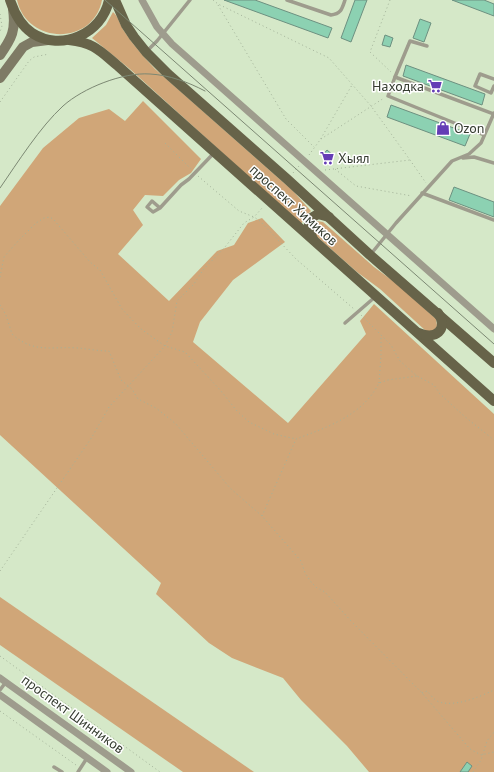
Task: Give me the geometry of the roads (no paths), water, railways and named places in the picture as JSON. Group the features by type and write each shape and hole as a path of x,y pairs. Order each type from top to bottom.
{"main road":[{"path":"0,78 23,47 32,42 69,40 90,30 106,10 109,0"},
{"name":"проспект Химиков","path":"115,0 126,25 146,52 168,74 287,178 370,255 494,363"},
{"path":"11,4 25,27 32,33 48,40"},
{"path":"0,55 14,32 14,18 11,4"},
{"name":"проспект Химиков","path":"69,40 92,45 101,52 494,401"},
{"path":"315,242 308,230 310,220 318,214 329,217"},
{"path":"417,332 427,336 437,334 442,325 442,320 438,313"}],"street":[{"path":"142,0 151,17 163,34 494,329"},
{"name":"проспект Шинников","path":"3,680 132,772"},
{"name":"проспект Шинников","path":"0,695 107,772"}],"lane":[{"path":"146,52 163,34 190,0"},
{"path":"287,0 331,16 340,12 345,0"},
{"path":"427,46 410,41 388,96 484,135"},
{"path":"494,79 480,74 475,86 492,92 494,86"},
{"path":"370,255 452,161 469,154 481,143 494,113 395,77"},
{"path":"160,208 214,153"},
{"path":"460,158 474,157 494,163"},
{"path":"422,194 494,220"},
{"path":"345,323 376,296"},
{"path":"0,690 3,680"},
{"path":"79,770 87,758"},
{"path":"54,767 62,772"}],"tram line":[{"path":"105,0 494,344"},
{"path":"0,188 54,114 71,99 92,87 116,78 139,74 150,74 178,80 205,91"}],"place":[{"name":"Находка","path":"435,86"},
{"name":"Ozon","path":"443,128"},
{"name":"Хыял","path":"327,158"}]}
